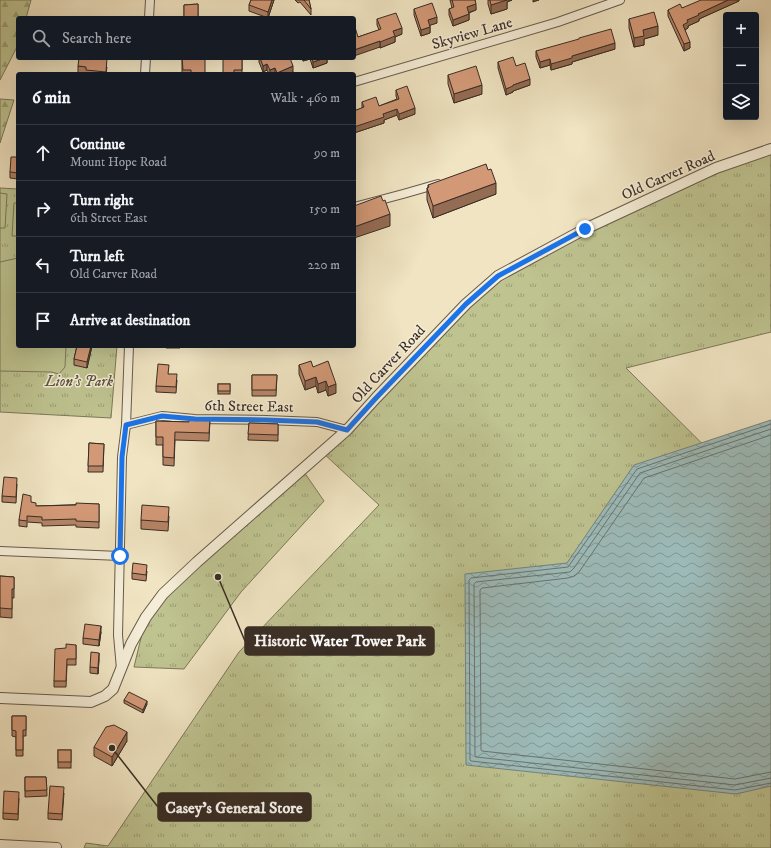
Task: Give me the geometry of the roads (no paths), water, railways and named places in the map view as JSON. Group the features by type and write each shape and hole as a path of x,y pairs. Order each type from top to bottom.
{"street":[{"path":"149,16 150,0"},
{"name":"Skyview Lane","path":"356,81 558,22 620,0"},
{"path":"145,72 146,60"},
{"name":"Old Carver Road","path":"0,698 91,702 105,696 113,688 131,644 146,617 163,594 197,562 347,430 381,392 466,304 498,276 585,229 716,168 771,149"},
{"path":"356,206 403,194 445,181"},
{"path":"121,669 118,635 122,457 126,425 129,348"},
{"name":"6th Street East","path":"126,425 162,416 195,419 317,422 347,430"},
{"path":"0,551 120,556"},
{"path":"0,844 57,847"}],"water":[{"path":"771,420 771,786 736,794 466,765 465,574 567,563 634,465"}],"place":[{"name":"Historic Water Tower Park","path":"218,577"},
{"name":"Casey's General Store","path":"112,748"}],"park label":[{"name":"Lion's Park","path":"79,381"}]}
